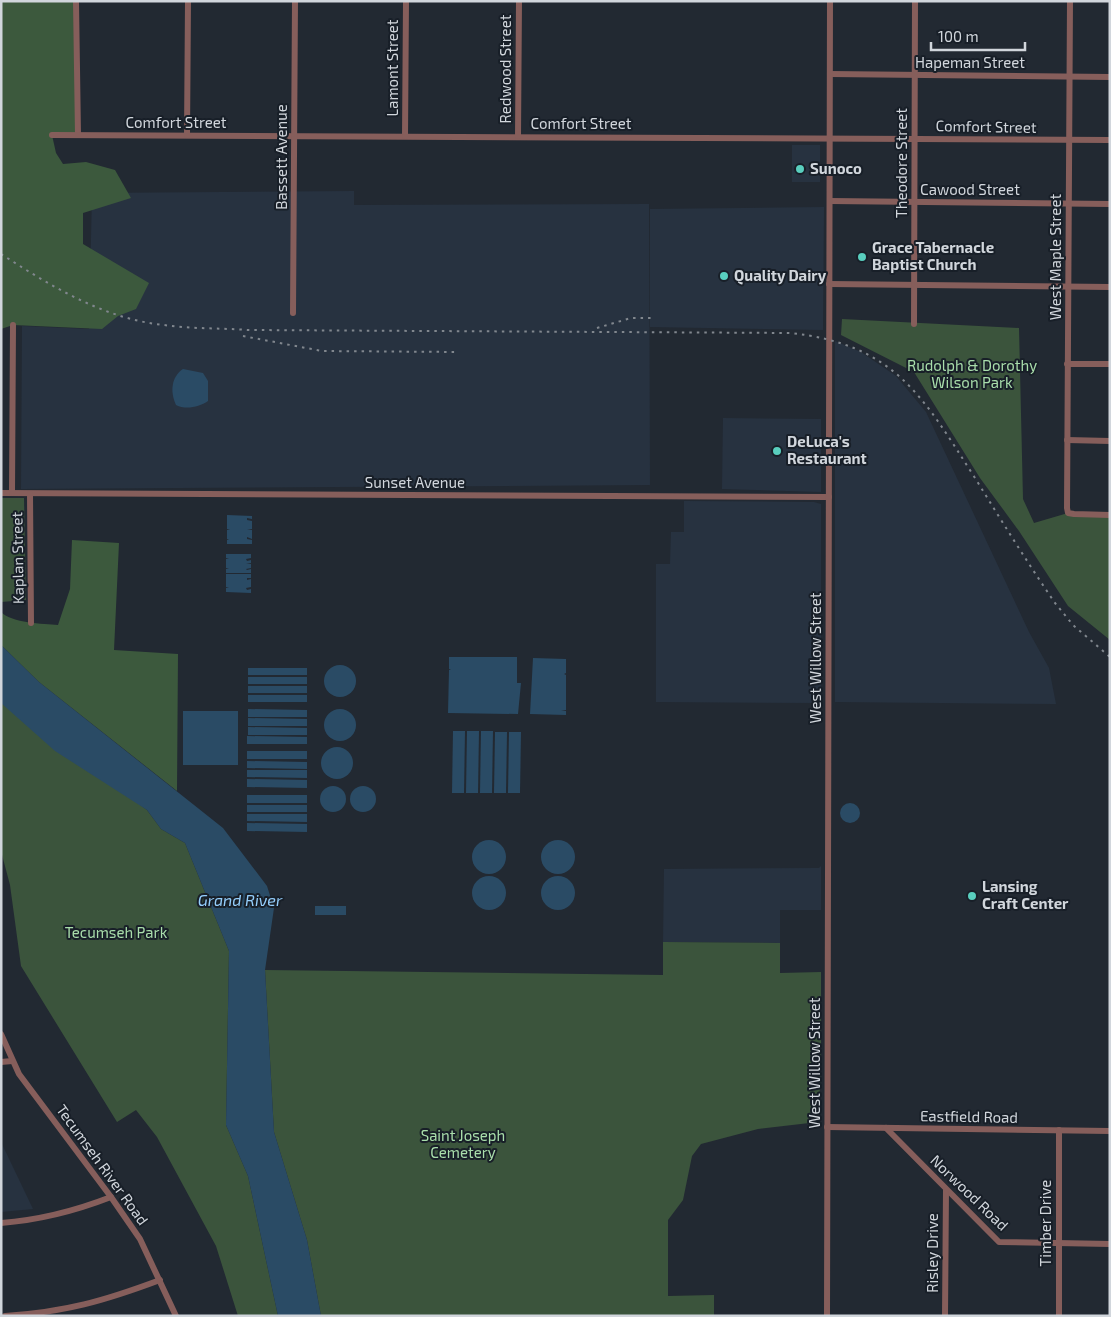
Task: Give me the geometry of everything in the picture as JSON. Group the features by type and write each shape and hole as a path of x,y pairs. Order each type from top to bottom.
{"street":[{"path":"76,1 78,135"},
{"path":"188,1 188,135"},
{"name":"Bassett Avenue","path":"293,313 295,1"},
{"name":"Lamont Street","path":"405,136 406,1"},
{"name":"Redwood Street","path":"518,136 519,1"},
{"name":"West Willow Street","path":"827,1316 830,1"},
{"name":"Theodore Street","path":"914,324 915,1"},
{"name":"West Maple Street","path":"1070,1 1067,364 1068,513 1110,515"},
{"name":"Hapeman Street","path":"830,74 1110,76"},
{"name":"Comfort Street","path":"52,135 1110,140"},
{"name":"Cawood Street","path":"830,201 1110,204"},
{"path":"829,284 1110,286"},
{"path":"12,325 12,493"},
{"path":"1067,364 1110,364"},
{"path":"1067,440 1110,441"},
{"name":"Sunset Avenue","path":"1,493 829,497"},
{"name":"Kaplan Street","path":"30,494 31,623"},
{"name":"Tecumseh River Road","path":"1,1034 12,1061 28,1087 140,1239 176,1316"},
{"path":"1,1062 12,1061"},
{"name":"Eastfield Road","path":"827,1127 1110,1131"},
{"name":"Norwood Road","path":"886,1128 999,1242 1110,1244"},
{"name":"Timber Drive","path":"1059,1130 1059,1316"},
{"name":"Risley Drive","path":"945,1316 946,1190"},
{"path":"1,1223 49,1217 77,1210 111,1198"},
{"path":"5,1316 76,1308 122,1295 160,1280"}],"shaded area":[{"path":"792,145 820,145 820,182 792,182"},
{"path":"354,191 354,205 649,204 650,485 21,489 22,326 89,329 92,193"},
{"path":"824,207 823,330 650,327 650,209"},
{"path":"835,341 861,352 896,376 926,412 1029,632 1049,668 1056,704 835,702"},
{"path":"723,418 821,419 821,492 722,489"},
{"path":"684,501 814,502 821,504 821,703 656,702 656,564 670,564 671,532 684,532"},
{"path":"821,866 821,910 780,910 780,943 663,942 664,869 819,868"},
{"path":"1,1142 33,1209 1,1212"}],"green space":[{"path":"1,1 76,1 78,135 52,135 56,153 63,164 86,162 115,170 131,198 83,213 83,244 149,283 136,309 118,316 102,329 13,325 1,329"},
{"name":"Rudolph & Dorothy Wilson Park","path":"842,319 1019,328 1023,499 1034,523 1068,513 1110,513 1110,640 1068,606 1019,531 980,478 914,372 841,335"},
{"path":"1,498 24,498 26,600 1,602"},
{"path":"72,540 119,543 114,650 178,654 177,791 39,682 1,645 1,612 12,619 20,621 58,625 70,589"},
{"name":"Tecumseh Park","path":"1,702 147,810 161,829 185,843 229,951 226,1125 248,1176 278,1316 238,1316 216,1246 157,1137 136,1110 117,1122 21,966 10,885 1,851"},
{"name":"Saint Joseph Cemetery","path":"663,942 780,943 780,973 821,972 821,1070 818,1122 758,1129 701,1144 692,1156 683,1200 668,1220 668,1296 714,1295 714,1316 321,1316 307,1240 274,1132 265,970 663,975"}],"water":[{"path":"183,369 203,373 208,381 208,401 192,407 176,405 172,390 176,376"},
{"path":"227,515 252,516 252,519 247,518 247,520 252,521 252,529 247,530 252,530 252,539 247,537 247,539 252,540 252,544 227,544 229,539 227,539 227,530 230,529 227,529"},
{"path":"226,554 251,554 251,558 246,559 247,561 251,560 251,563 246,564 251,564 251,568 246,569 251,569 251,573 226,573 226,569 229,568 226,568 226,559 229,559 226,558"},
{"path":"226,574 251,574 251,578 247,578 247,580 251,579 251,587 246,588 247,590 251,589 251,593 226,592 226,588 229,588 226,587"},
{"name":"Grand River","path":"1,645 39,682 223,828 267,886 274,908 265,970 274,1132 307,1240 321,1316 278,1316 248,1176 226,1125 229,951 185,843 161,829 147,810 55,751 1,703"},
{"path":"449,657 517,657 517,683 521,683 518,714 448,713 449,670 451,670 449,669"},
{"path":"533,658 566,659 566,673 564,674 566,675 566,710 561,710 566,711 566,715 530,714"},
{"path":"340,665 346,666 351,670 355,675 355,687 351,692 346,696 340,697 334,696 329,692 325,687 324,681 325,675 329,670 334,666"},
{"path":"248,668 307,668 307,675 248,675"},
{"path":"248,677 307,677 307,684 248,684"},
{"path":"248,686 307,686 307,693 248,693"},
{"path":"248,695 307,695 307,702 248,702"},
{"path":"248,709 307,710 307,717 248,717"},
{"path":"340,709 346,710 351,714 355,719 355,731 351,736 346,740 340,741 334,740 329,736 325,731 324,725 325,719 329,714 334,710"},
{"path":"183,711 238,711 238,765 183,765"},
{"path":"248,718 307,719 307,726 248,726"},
{"path":"248,727 307,728 307,735 248,735"},
{"path":"453,731 465,731 464,793 452,793"},
{"path":"467,731 479,731 478,793 466,793"},
{"path":"481,731 493,731 492,793 480,793"},
{"path":"495,732 507,732 506,793 494,793"},
{"path":"509,732 521,732 520,793 508,793"},
{"path":"247,736 307,737 307,744 247,744"},
{"path":"337,747 343,748 348,752 352,757 352,769 348,774 343,778 337,779 331,778 326,774 322,769 321,763 322,757 326,752 331,748"},
{"path":"247,751 307,751 307,759 247,759"},
{"path":"247,761 307,762 307,769 247,768"},
{"path":"247,770 307,770 307,778 247,777"},
{"path":"247,779 307,780 307,788 247,787"},
{"path":"333,786 342,790 346,799 342,808 333,812 324,808 320,799 324,790"},
{"path":"363,786 372,790 376,799 372,808 363,812 354,808 350,799 354,790"},
{"path":"247,795 307,795 307,803 247,803"},
{"path":"850,803 857,806 860,813 857,820 850,823 843,820 840,813 843,806"},
{"path":"247,805 307,805 307,812 247,812"},
{"path":"247,814 307,814 307,822 247,821"},
{"path":"247,823 307,824 307,832 247,831"},
{"path":"489,840 496,841 501,845 505,850 505,864 501,869 496,873 489,874 482,873 477,869 473,864 472,857 473,850 477,845 482,841"},
{"path":"558,840 565,841 570,845 574,850 574,864 570,869 565,873 558,874 551,873 546,869 542,864 541,857 542,850 546,845 551,841"},
{"path":"489,876 496,877 501,881 505,886 505,900 501,905 496,909 489,910 482,909 477,905 473,900 472,893 473,886 477,881 482,877"},
{"path":"558,876 565,877 570,881 574,886 574,900 570,905 565,909 558,910 551,909 546,905 542,900 541,893 542,886 546,881 551,877"},
{"path":"315,906 346,906 346,915 315,915"}],"railway":[{"path":"1,254 39,278 99,308 142,322 174,326 248,330 790,333 826,339 856,349 881,362 902,379 921,399 939,423 1055,603 1073,625 1110,657"},
{"path":"597,328 631,318 653,318"},
{"path":"243,336 322,351 456,352"}],"place":[{"name":"Sunoco","path":"800,169"},
{"name":"Grace Tabernacle Baptist Church","path":"862,257"},
{"name":"Quality Dairy","path":"724,276"},
{"name":"DeLuca's Restaurant","path":"777,451"},
{"name":"Lansing Craft Center","path":"972,896"}]}
